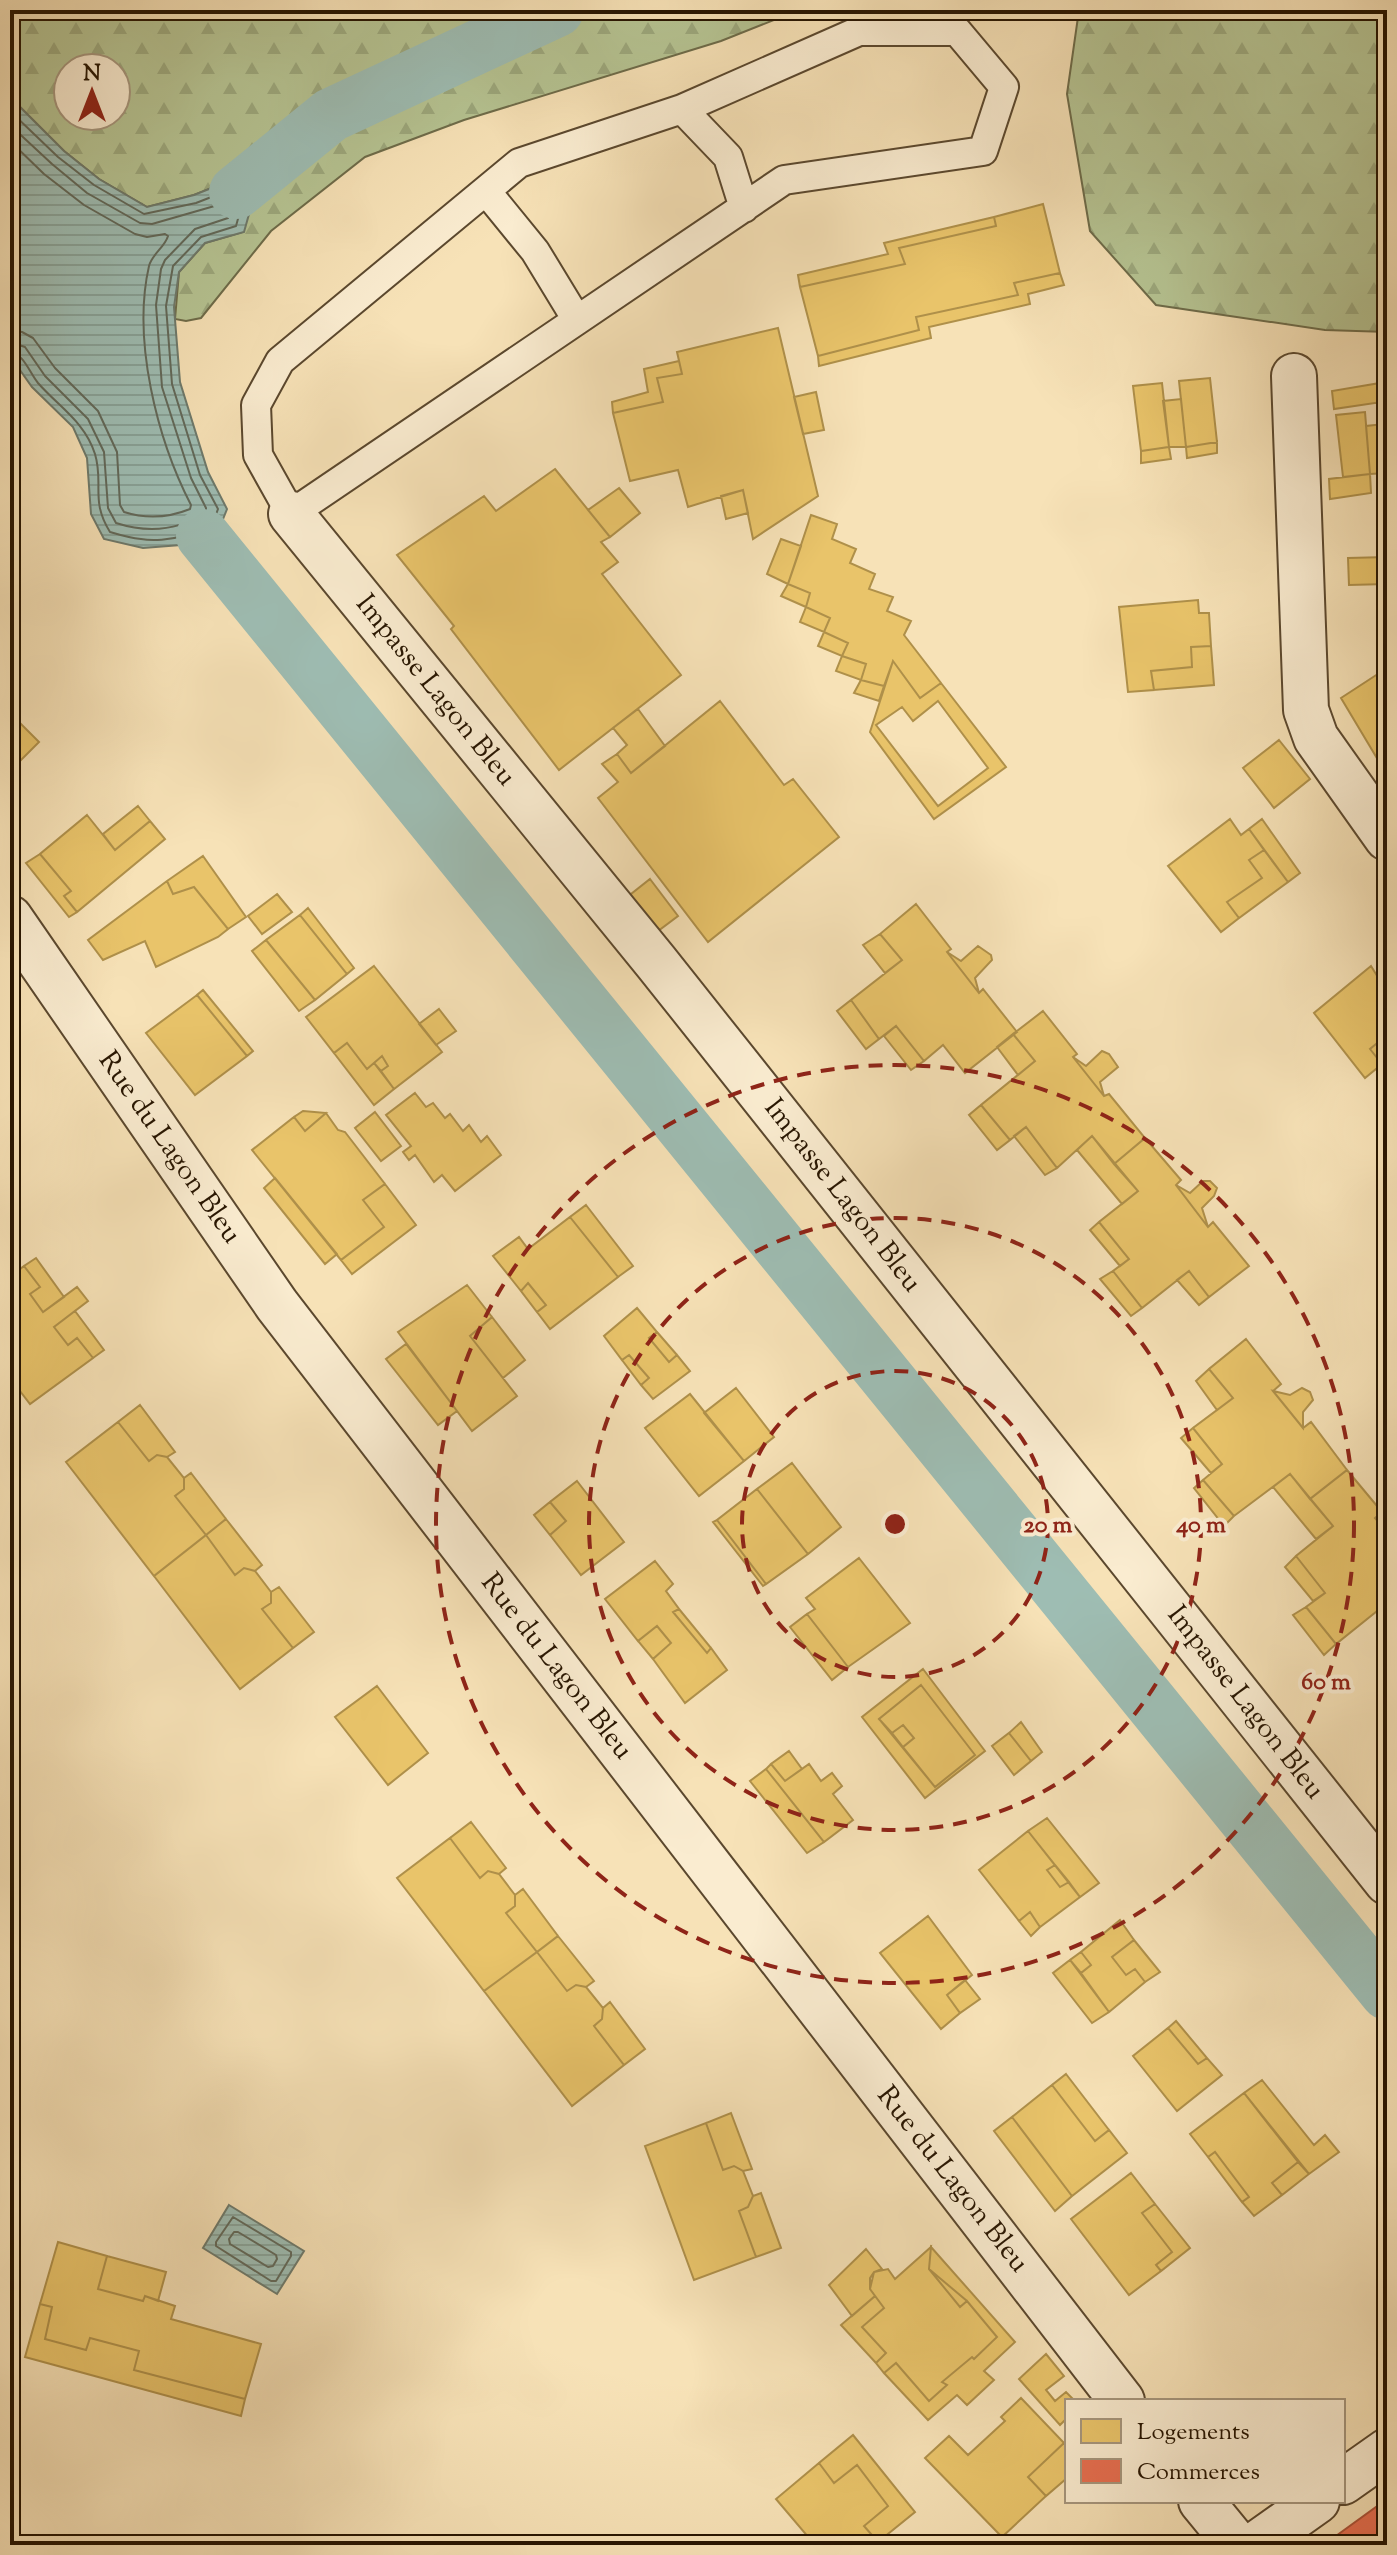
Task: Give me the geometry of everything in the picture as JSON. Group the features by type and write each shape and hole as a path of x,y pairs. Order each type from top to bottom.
{"street":[{"path":"1294,376 1306,710 1316,738 1387,838"},
{"name":"Impasse Lagon Bleu","path":"291,514 656,962 1387,1882"},
{"name":"Rue du Lagon Bleu","path":"10,918 277,1305 1120,2399"},
{"path":"1345,2481 1387,2451"},
{"path":"1203,2503 1237,2545"},
{"path":"1255,2545 1314,2503"}],"lane":[{"path":"859,31 957,31 1004,87 983,151 784,180 291,514 258,455 256,405 280,361 519,163 682,109 859,31"},
{"path":"682,109 728,157 744,208"},
{"path":"486,191 535,251 577,320"}],"green space":[{"path":"10,10 799,10 721,41 464,120 365,157 271,231 201,318 186,321 175,319 179,272 205,243 243,232 219,185 147,207 99,179 64,151 10,97"},
{"path":"1079,10 1387,10 1387,332 1325,330 1156,305 1090,231 1067,94"}],"water":[{"path":"10,97 64,151 99,179 147,207 219,185 236,192 251,207 244,232 205,243 179,272 174,307 180,382 208,472 227,509 221,524 203,536 181,545 143,548 104,539 91,514 87,458 73,427 32,387 10,356"},
{"path":"229,2205 304,2251 277,2294 203,2248"}],"building: Logements":[{"path":"1043,204 1060,273 1014,283 1018,295 916,317 919,330 818,356 800,287 905,264 899,248 996,226 994,217"},
{"path":"994,217 996,226 899,248 905,264 800,287 798,275 888,254 884,243"},
{"path":"1060,273 1064,285 1028,294 1030,304 929,327 931,338 819,366 818,356 919,330 916,317 1018,295 1014,283"},
{"path":"778,328 818,496 753,539 743,490 688,507 678,470 630,481 613,413 663,402 657,378 682,374 677,352"},
{"path":"679,361 682,374 657,378 663,402 613,413 612,402 648,392 644,369"},
{"path":"1210,378 1217,442 1186,447 1179,381"},
{"path":"1387,382 1387,473 1380,383"},
{"path":"1162,383 1169,447 1141,451 1133,386"},
{"path":"1380,383 1382,402 1334,409 1332,391"},
{"path":"816,392 824,430 803,434 794,397"},
{"path":"1181,399 1186,447 1169,447 1163,401"},
{"path":"1365,412 1370,474 1343,477 1336,415"},
{"path":"1384,424 1387,473 1370,474 1366,426"},
{"path":"1217,442 1217,453 1187,458 1186,447"},
{"path":"1169,447 1171,459 1141,463 1141,451"},
{"path":"555,469 610,537 601,542 618,562 602,574 681,675 559,770 451,629 454,626 397,555 484,496 496,511"},
{"path":"1370,474 1371,493 1330,499 1329,479"},
{"path":"619,488 640,513 610,537 588,510"},
{"path":"743,490 748,513 726,519 721,496"},
{"path":"811,515 837,524 832,539 856,549 850,563 875,574 869,589 893,597 887,611 911,621 904,635 941,683 920,698 893,661 884,686 861,680 866,664 842,656 848,643 824,632 830,618 806,607 810,593 788,584"},
{"path":"781,539 801,546 788,584 767,574"},
{"path":"1387,557 1387,584 1349,585 1348,558"},
{"path":"788,584 810,593 806,607 781,596"},
{"path":"1198,600 1199,613 1209,613 1211,646 1191,647 1192,667 1151,671 1154,690 1128,692 1119,607"},
{"path":"806,607 830,618 824,632 800,622"},
{"path":"824,632 848,643 842,656 818,646"},
{"path":"1211,646 1214,685 1154,690 1151,671 1192,667 1191,647"},
{"path":"842,656 866,664 861,680 836,671"},
{"path":"893,661 920,698 941,683 1006,767 934,819 870,732","holes":["938,701 988,768 938,806 876,725 902,707 913,721"]},
{"path":"1387,668 1387,768 1384,770 1341,698"},
{"path":"861,680 884,686 879,701 854,693"},
{"path":"720,701 784,785 793,779 839,837 708,942 598,798 618,782 602,764 617,754 631,773"},
{"path":"638,709 665,746 631,773 617,754 627,745 613,728"},
{"path":"10,713 39,742 10,771"},
{"path":"1279,740 1310,779 1274,808 1243,768"},
{"path":"138,806 150,821 115,850 103,834"},
{"path":"87,815 115,850 150,821 165,839 77,912 64,896 71,891 40,854"},
{"path":"1230,819 1241,835 1249,829 1264,850 1249,860 1262,878 1227,902 1239,918 1221,932 1168,866"},
{"path":"1262,819 1300,873 1288,882 1249,829"},
{"path":"1264,850 1288,882 1239,918 1227,902 1262,878 1249,860"},
{"path":"40,854 71,891 64,896 77,912 69,917 26,863"},
{"path":"203,856 246,917 228,929 194,887 173,894 167,881"},
{"path":"650,879 678,916 654,934 626,898"},
{"path":"167,881 173,894 194,887 228,929 218,937 156,967 145,941 103,960 88,940"},
{"path":"277,894 292,912 262,934 248,916"},
{"path":"916,904 951,949 947,952 979,993 983,989 1017,1032 965,1073 943,1045 924,1061 896,1026 879,1039 851,1000 902,960 880,934"},
{"path":"308,908 354,968 347,974 300,915"},
{"path":"300,915 347,974 315,1000 266,940"},
{"path":"880,934 902,960 885,973 863,945"},
{"path":"266,940 315,1000 299,1011 252,951"},
{"path":"978,946 991,955 992,960 975,978 979,993 947,952 961,961"},
{"path":"374,966 442,1052 394,1089 381,1071 388,1066 382,1056 367,1069 347,1043 334,1053 306,1017"},
{"path":"1371,966 1379,979 1387,975 1387,1035 1370,1049 1382,1064 1365,1078 1314,1013"},
{"path":"203,990 253,1051 247,1056 197,995"},
{"path":"197,995 247,1056 195,1095 146,1033"},
{"path":"851,1000 879,1039 866,1049 837,1011"},
{"path":"439,1009 456,1031 436,1045 419,1024"},
{"path":"1043,1011 1077,1054 1073,1057 1104,1096 1109,1094 1145,1138 1114,1164 1092,1136 1057,1168 1026,1127 1010,1140 981,1105 1035,1061 1013,1034"},
{"path":"896,1026 924,1061 911,1070 884,1036"},
{"path":"1013,1034 1035,1061 1018,1075 997,1047"},
{"path":"1387,1035 1387,1060 1382,1064 1370,1049"},
{"path":"347,1043 367,1069 374,1063 394,1089 374,1105 334,1053"},
{"path":"1102,1051 1109,1054 1118,1067 1100,1082 1104,1096 1073,1057 1086,1066"},
{"path":"382,1056 388,1066 381,1071 374,1063"},
{"path":"415,1093 426,1107 433,1103 445,1118 450,1114 463,1131 469,1125 481,1142 487,1136 501,1155 455,1191 442,1175 434,1182 415,1155 409,1160 403,1152 411,1146 386,1115"},
{"path":"981,1105 1010,1140 997,1150 969,1115"},
{"path":"303,1111 326,1113 305,1131 294,1117"},
{"path":"375,1112 401,1146 381,1161 355,1128"},
{"path":"326,1113 338,1130 345,1132 385,1184 363,1200 384,1227 341,1260 252,1150 294,1117 305,1131"},
{"path":"1026,1127 1057,1168 1045,1175 1014,1136"},
{"path":"1092,1136 1138,1191 1122,1204 1077,1150"},
{"path":"1145,1138 1181,1180 1176,1185 1208,1227 1213,1222 1249,1266 1209,1297 1189,1271 1142,1308 1113,1271 1129,1259 1099,1222 1138,1191 1114,1164"},
{"path":"275,1178 337,1254 325,1264 264,1188"},
{"path":"1203,1181 1210,1181 1217,1188 1202,1208 1208,1227 1176,1185 1190,1193"},
{"path":"385,1184 416,1225 352,1274 341,1260 384,1227 363,1200"},
{"path":"586,1205 633,1266 618,1277 570,1217"},
{"path":"570,1217 618,1277 550,1329 537,1312 546,1305 528,1283 521,1291 493,1256 519,1237 528,1249"},
{"path":"1099,1222 1129,1259 1120,1266 1090,1230"},
{"path":"36,1258 64,1297 43,1312 30,1294 40,1287 24,1266"},
{"path":"24,1266 40,1287 30,1294 43,1312 77,1287 88,1301 54,1327 68,1345 77,1338 93,1358 30,1404 10,1378 10,1277"},
{"path":"1113,1271 1142,1308 1131,1316 1100,1279"},
{"path":"1189,1271 1209,1297 1199,1305 1177,1280"},
{"path":"528,1283 546,1305 537,1312 521,1291"},
{"path":"467,1285 492,1317 470,1336 517,1396 472,1431 398,1332"},
{"path":"637,1308 657,1332 649,1338 669,1362 677,1355 690,1371 653,1399 641,1385 649,1378 629,1355 622,1360 604,1336"},
{"path":"75,1311 104,1350 93,1358 77,1338 68,1345 54,1327"},
{"path":"492,1317 525,1360 503,1378 470,1336"},
{"path":"657,1332 677,1355 669,1362 649,1338"},
{"path":"1246,1339 1281,1384 1273,1391 1303,1428 1311,1422 1347,1470 1310,1499 1290,1474 1234,1516 1203,1480 1222,1464 1193,1428 1233,1398 1209,1369"},
{"path":"406,1344 457,1411 438,1425 386,1359"},
{"path":"629,1355 649,1378 641,1385 622,1360"},
{"path":"1209,1369 1233,1398 1217,1410 1196,1381"},
{"path":"736,1388 774,1437 744,1461 704,1413"},
{"path":"1302,1388 1310,1392 1313,1400 1303,1412 1303,1428 1273,1391 1290,1395"},
{"path":"690,1394 744,1461 699,1496 645,1428"},
{"path":"140,1405 175,1452 167,1457 157,1455 149,1461 118,1422"},
{"path":"118,1422 149,1461 157,1455 167,1457 184,1478 184,1489 175,1496 206,1535 154,1576 66,1462"},
{"path":"1193,1428 1222,1464 1211,1473 1181,1438"},
{"path":"792,1463 841,1527 808,1554 757,1489"},
{"path":"1347,1470 1382,1512 1375,1518 1387,1532 1387,1603 1336,1644 1306,1607 1325,1593 1296,1556 1333,1526 1310,1499"},
{"path":"191,1473 226,1519 206,1535 175,1496 184,1489 184,1478"},
{"path":"1290,1474 1333,1526 1316,1539 1273,1487"},
{"path":"1203,1480 1234,1516 1224,1526 1194,1488"},
{"path":"577,1481 624,1542 581,1575 550,1535 566,1521 550,1502"},
{"path":"757,1489 808,1554 766,1584 717,1520"},
{"path":"550,1502 566,1521 550,1535 534,1515"},
{"path":"226,1519 262,1565 255,1571 244,1568 235,1575 206,1535"},
{"path":"717,1520 766,1584 763,1586 713,1522"},
{"path":"206,1535 235,1575 244,1568 255,1571 271,1592 271,1603 262,1609 293,1648 240,1689 154,1576"},
{"path":"1296,1556 1325,1593 1313,1601 1285,1567"},
{"path":"859,1558 910,1623 848,1667 807,1614 815,1609 806,1598"},
{"path":"655,1561 673,1584 666,1591 679,1609 673,1612 707,1653 711,1648 727,1670 685,1703 653,1659 671,1643 657,1626 638,1641 605,1599"},
{"path":"279,1587 314,1632 293,1648 262,1609 271,1603 271,1592"},
{"path":"1387,1603 1387,1623 1377,1611"},
{"path":"1306,1607 1336,1644 1324,1655 1293,1615"},
{"path":"679,1609 711,1648 707,1653 673,1612"},
{"path":"807,1614 848,1667 832,1680 790,1627"},
{"path":"657,1626 671,1643 653,1659 638,1641"},
{"path":"923,1669 985,1751 925,1798 862,1717","holes":["921,1685 975,1755 935,1787 879,1719"]},
{"path":"921,1685 975,1755 935,1787 903,1747 914,1738 903,1725 892,1733 879,1719"},
{"path":"377,1686 428,1753 388,1785 335,1717"},
{"path":"1021,1722 1042,1752 1031,1761 1009,1733"},
{"path":"903,1725 914,1738 903,1747 892,1733"},
{"path":"1009,1733 1031,1761 1014,1775 992,1746"},
{"path":"789,1751 802,1769 785,1781 771,1764"},
{"path":"771,1764 785,1781 809,1764 821,1781 832,1773 842,1786 833,1794 853,1820 824,1842 766,1769"},
{"path":"766,1769 824,1842 807,1853 750,1781"},
{"path":"1047,1818 1099,1883 1080,1897 1028,1831"},
{"path":"471,1822 506,1868 499,1874 488,1871 480,1878 450,1838"},
{"path":"1028,1831 1055,1865 1047,1870 1060,1887 1069,1882 1080,1897 1040,1927 1030,1912 1019,1921 979,1870"},
{"path":"450,1838 480,1878 488,1871 499,1874 515,1895 515,1906 506,1913 537,1952 484,1991 397,1878"},
{"path":"1055,1865 1069,1882 1060,1887 1047,1870"},
{"path":"523,1889 558,1936 537,1952 506,1913 515,1906 515,1895"},
{"path":"1030,1912 1040,1927 1031,1936 1019,1921"},
{"path":"928,1916 972,1975 947,1995 960,2013 941,2029 880,1953"},
{"path":"1120,1920 1134,1940 1112,1957 1126,1975 1135,1969 1145,1982 1109,2012 1081,1973 1091,1965 1081,1952"},
{"path":"558,1936 594,1981 586,1987 576,1985 567,1991 537,1952"},
{"path":"1134,1940 1160,1972 1145,1982 1135,1969 1126,1975 1112,1957"},
{"path":"537,1952 567,1991 576,1985 586,1987 603,2008 602,2019 594,2026 624,2065 572,2106 484,1991"},
{"path":"1081,1952 1091,1965 1081,1973 1070,1960"},
{"path":"1070,1960 1109,2012 1092,2023 1053,1973"},
{"path":"965,1980 980,1999 960,2013 947,1995"},
{"path":"610,2002 645,2049 624,2065 594,2026 602,2019 603,2008"},
{"path":"1176,2021 1207,2058 1198,2064 1168,2028"},
{"path":"1168,2028 1198,2064 1207,2058 1222,2075 1177,2111 1133,2056"},
{"path":"1066,2074 1109,2130 1095,2141 1052,2085"},
{"path":"1262,2080 1314,2145 1325,2135 1339,2152 1309,2174 1244,2093"},
{"path":"1052,2085 1095,2141 1109,2130 1127,2153 1072,2196 1012,2117"},
{"path":"1244,2093 1298,2162 1272,2183 1282,2195 1254,2216 1242,2202 1249,2197 1215,2152 1208,2157 1190,2134"},
{"path":"731,2113 752,2169 743,2171 734,2166 723,2170 706,2123"},
{"path":"1012,2117 1072,2196 1055,2211 994,2131"},
{"path":"706,2123 723,2170 734,2166 743,2171 753,2196 748,2207 739,2211 756,2257 694,2280 645,2146"},
{"path":"1215,2152 1249,2197 1242,2202 1208,2157"},
{"path":"1298,2162 1309,2174 1282,2195 1272,2183"},
{"path":"1131,2173 1155,2204 1142,2213 1172,2252 1156,2265 1161,2271 1129,2295 1071,2219"},
{"path":"761,2193 781,2248 756,2257 739,2211 748,2207 753,2196"},
{"path":"1155,2204 1190,2248 1161,2271 1156,2265 1172,2252 1142,2213"},
{"path":"58,2242 107,2256 98,2289 143,2301 145,2296 175,2306 171,2319 261,2344 245,2399 134,2370 139,2351 90,2338 86,2350 45,2339 52,2307 40,2304"},
{"path":"931,2247 1015,2342 984,2371 994,2380 967,2405 957,2395 928,2420 884,2373 896,2363 929,2401 947,2385 942,2382 972,2357 974,2359 997,2337 967,2301 929,2269"},
{"path":"931,2247 929,2269 960,2307 967,2301 997,2337 974,2359 972,2357 942,2382 947,2385 929,2401 896,2363 884,2373 876,2363 886,2353 862,2327 884,2308 870,2289 874,2272 888,2269 895,2279"},
{"path":"866,2249 882,2269 870,2278 870,2289 875,2296 852,2316 829,2285"},
{"path":"107,2256 166,2272 158,2301 145,2296 143,2301 98,2289"},
{"path":"929,2269 967,2301 960,2307"},
{"path":"875,2296 884,2308 862,2327 886,2353 876,2363 841,2325"},
{"path":"40,2304 52,2307 45,2339 86,2350 90,2338 139,2351 134,2370 245,2399 241,2416 25,2357"},
{"path":"1046,2354 1064,2376 1046,2390 1055,2401 1066,2392 1073,2399 1065,2399 1065,2420 1060,2425 1019,2379"},
{"path":"1021,2398 1064,2443 1028,2477 1046,2496 1002,2537 925,2458 949,2436 968,2455 1005,2421 1001,2417"},
{"path":"853,2435 915,2512 878,2542 864,2526 888,2506 857,2465 834,2483 819,2463"},
{"path":"1065,2444 1065,2480 1046,2496 1028,2477"},
{"path":"819,2463 834,2483 857,2465 888,2506 864,2526 878,2542 874,2545 815,2545 776,2499"}],"building: Commerces":[{"path":"1387,2499 1387,2536 1374,2545 1331,2545 1329,2541"}],"waterway":[{"path":"236,192 331,115 557,10"},
{"path":"203,536 1387,1993"}]}
